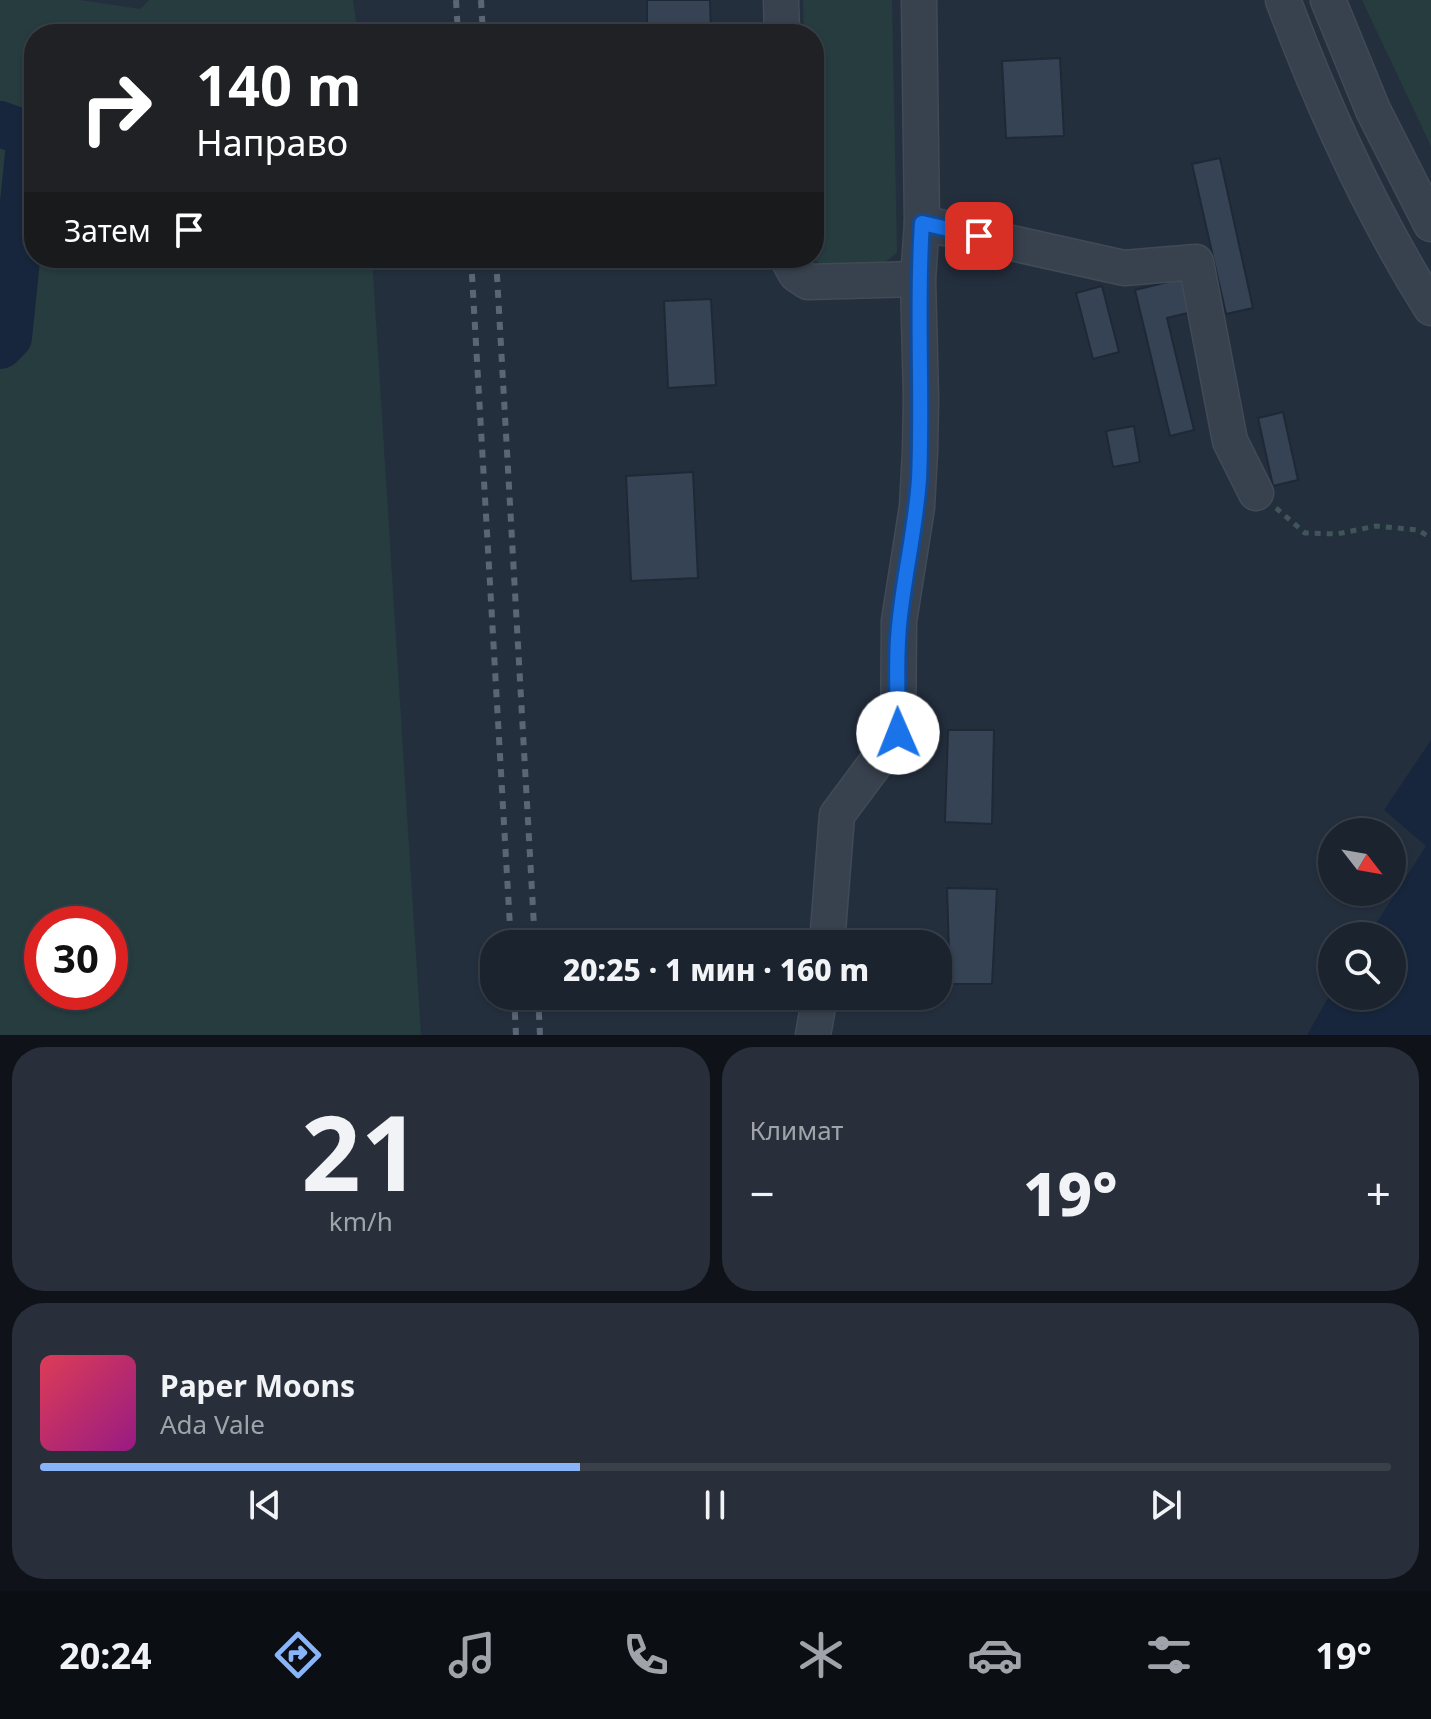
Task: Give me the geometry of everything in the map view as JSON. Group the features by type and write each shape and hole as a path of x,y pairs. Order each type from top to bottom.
{"street":[{"path":"781,0 782,24"},
{"path":"828,930 837,815 898,733 899,621 917,507 920,452 918,279 922,223 919,0"},
{"path":"1283,0 1337,134 1380,220 1431,308"},
{"path":"1328,0 1373,110 1431,224"},
{"path":"922,223 1124,268 1196,262 1230,441 1256,493"},
{"path":"793,268 808,282 918,279"},
{"path":"813,1035 817,1010"}],"path":[{"path":"1256,493 1305,533 1337,534 1376,526 1418,530 1431,538"}],"green space":[{"path":"0,0 80,0 140,9 149,0 353,0 357,24 24,24 24,268 373,268 421,1035 0,1035"},
{"path":"803,0 892,0 897,252 882,263 824,267 824,24 804,24"},
{"path":"1362,0 1431,0 1431,146"}],"water":[{"path":"1431,740 1431,1035 1307,1035 1321,1010 1406,1010 1406,922 1377,922 1387,906 1406,906 1406,877 1426,846 1406,829 1406,818 1393,818 1384,810"}],"building":[{"path":"647,0 710,0 711,24 647,24"},
{"path":"1060,58 1064,136 1006,138 1002,61"},
{"path":"1220,158 1253,308 1226,314 1192,164"},
{"path":"1188,277 1196,311 1167,318 1194,430 1170,436 1135,290"},
{"path":"1102,286 1119,352 1093,359 1076,293"},
{"path":"711,299 716,385 668,388 664,301"},
{"path":"1283,412 1298,480 1273,486 1258,418"},
{"path":"1134,426 1140,462 1113,467 1106,431"},
{"path":"693,472 698,578 631,581 626,476"},
{"path":"948,730 994,730 992,824 945,822"},
{"path":"947,888 997,889 992,984 952,984 952,930 948,930"}],"waterway":[{"path":"0,124 24,133"},
{"path":"0,346 9,337 24,193"}],"railway":[{"path":"456,0 457,24"},
{"path":"481,0 482,24"},
{"path":"472,268 510,930"},
{"path":"497,268 534,930"},
{"path":"515,1010 516,1035"},
{"path":"539,1010 540,1035"}],"route":[{"path":"898,733 899,621 917,507 920,452 918,279 922,223 979,236"}]}
